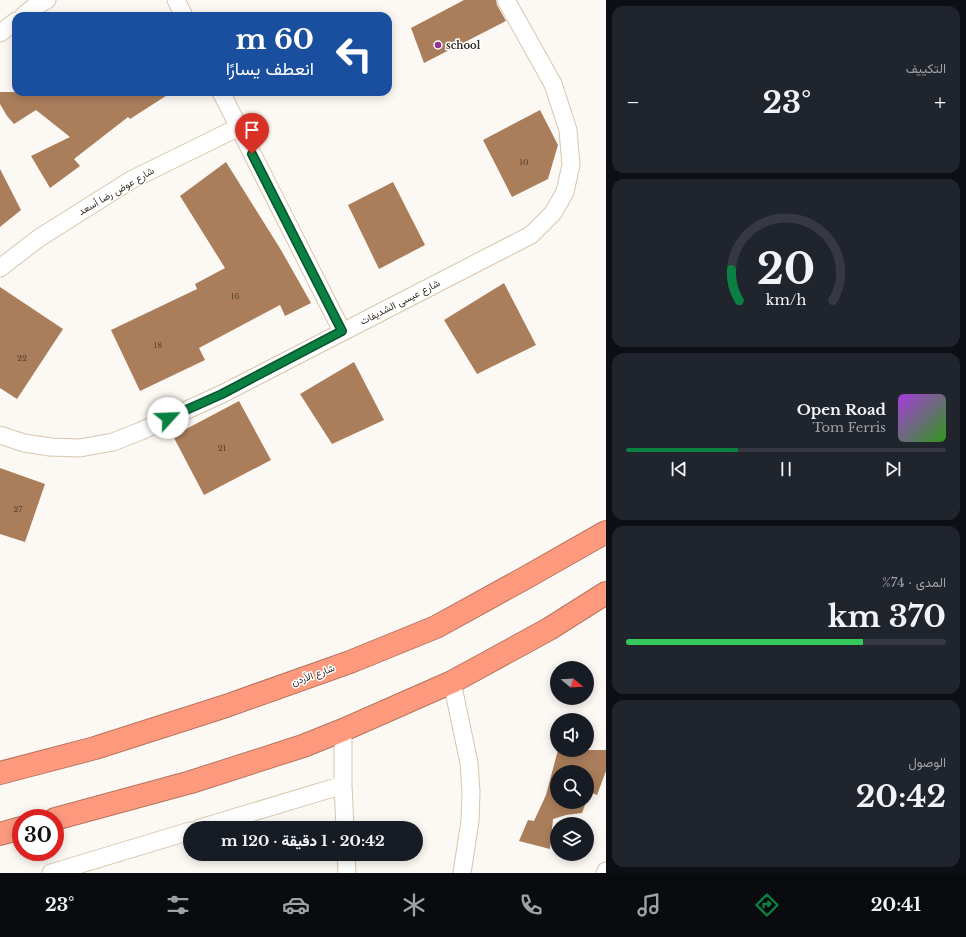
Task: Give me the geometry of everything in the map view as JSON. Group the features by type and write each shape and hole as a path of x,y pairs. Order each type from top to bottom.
{"highway":[{"name":"شارع الأردن","path":"0,773 95,748 226,706 350,662 436,627 606,532"},
{"path":"64,817 190,782 303,746 342,730 452,682 549,630 606,593"},
{"path":"0,834 12,831"}],"street":[{"path":"176,0 182,12"},
{"name":"شارع عيسى الشديفات","path":"0,435 24,443 50,447 80,448 113,442 141,431 222,394 530,235 552,213 565,192 571,165 568,130 553,84 506,0"},
{"path":"224,96 238,127 342,331"},
{"name":"شارع عوض رضا أسعد","path":"0,268 39,238 132,180 238,127"},
{"path":"452,682 469,762 471,792 470,821 462,873"},
{"path":"342,730 345,821"},
{"path":"223,821 343,785"},
{"path":"51,873 183,833"},
{"path":"346,861 347,873"}],"building":[{"name":"school","path":"464,0 496,0 497,5 506,21 424,63 411,28"},
{"path":"0,92 12,92 12,96 166,96 130,119 128,117 74,159 80,166 50,188 31,156 70,137 36,110 14,124 0,104"},
{"path":"540,110 558,145 548,179 512,197 483,140"},
{"path":"226,162 281,250 311,303 285,316 280,305 199,348 205,360 140,391 111,330 197,289 195,284 225,268 180,196"},
{"path":"0,169 21,210 0,227"},
{"path":"393,182 425,245 379,269 348,205"},
{"path":"504,283 536,345 477,374 444,320"},
{"path":"0,287 63,329 17,399 0,388"},
{"path":"354,362 384,420 332,444 300,394"},
{"path":"239,401 271,460 204,495 173,436"},
{"path":"0,468 45,484 25,542 0,534"},
{"path":"594,750 606,750 606,771 597,795 594,794 594,765 554,765 556,757 594,757"},
{"path":"550,780 550,809 583,809 582,813 550,817 550,849 519,841 528,820 534,821 546,795"}],"place":[{"name":"school","path":"438,45"}],"route":[{"path":"168,418 222,394 342,331 252,154"}]}
